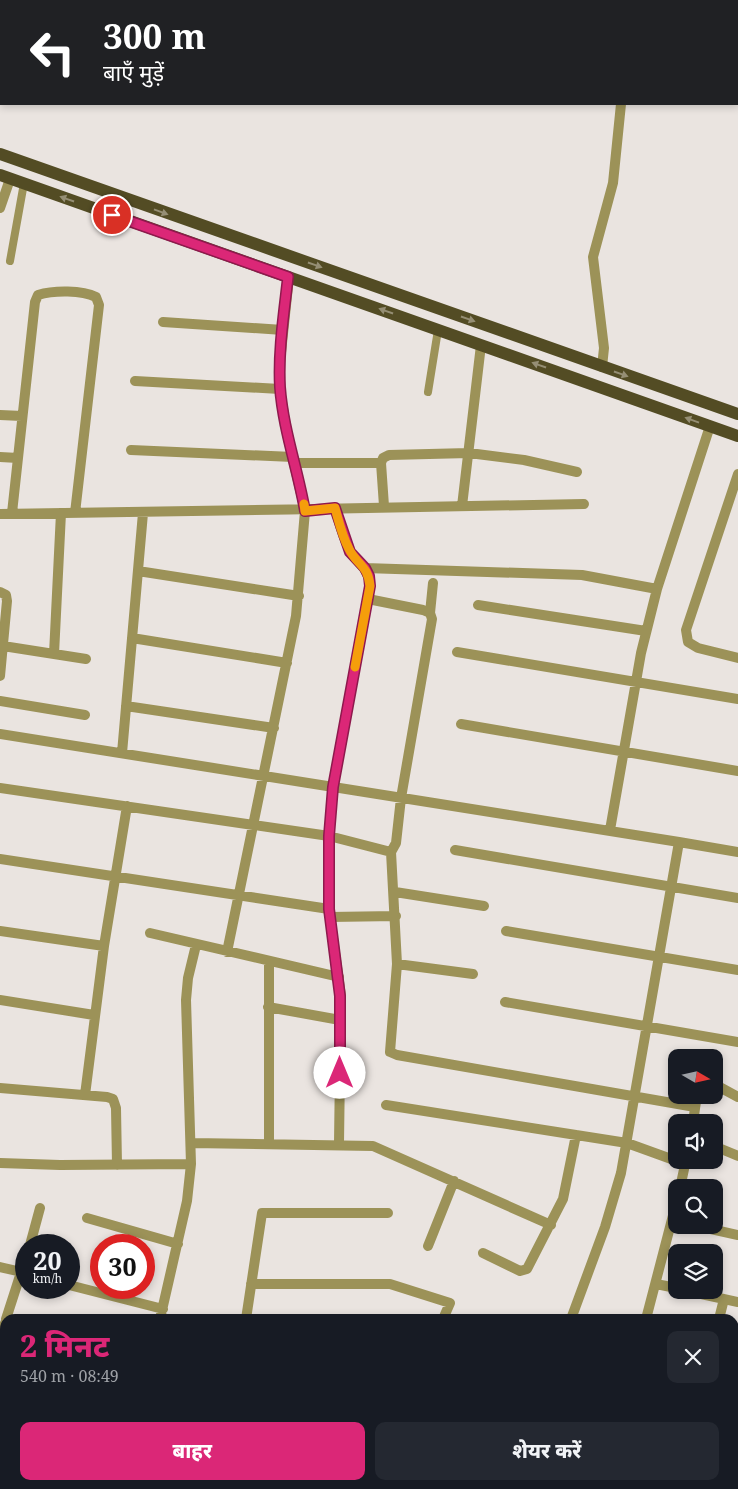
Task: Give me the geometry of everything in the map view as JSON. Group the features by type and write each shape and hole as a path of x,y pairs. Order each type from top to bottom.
{"main road":[{"path":"0,154 738,414"},
{"path":"5,177 738,436"}],"street":[{"path":"602,367 604,348 593,257 613,183 621,105"},
{"path":"0,208 5,177"},
{"path":"228,952 241,897 299,596 305,511 280,389 288,277"},
{"path":"12,514 35,302 38,295 46,292 89,294 96,297 99,306 75,513"},
{"path":"163,322 283,330"},
{"path":"462,506 481,345"},
{"path":"135,381 280,389"},
{"path":"0,415 22,416"},
{"path":"610,830 635,681 646,631 657,589 710,426"},
{"path":"131,450 294,460 381,463"},
{"path":"384,506 381,463 383,458 389,455 469,453 524,460 576,472"},
{"path":"0,457 18,458"},
{"path":"738,474 686,630 688,642 698,648 738,658"},
{"path":"0,514 305,511 384,506 584,504"},
{"path":"335,508 350,552 365,568 369,576 368,599 333,787 329,836 330,913 339,977 339,1144"},
{"path":"54,654 61,513"},
{"path":"122,753 143,513"},
{"path":"365,568 582,575 657,589"},
{"path":"138,571 299,596"},
{"path":"433,584 430,613 432,619 400,798 396,843 391,852 395,892 397,964 390,1052 397,1055 479,1068 695,1108"},
{"path":"0,592 6,595 7,601 0,670"},
{"path":"368,599 430,613"},
{"path":"478,605 646,631"},
{"path":"132,638 286,663"},
{"path":"3,646 86,659"},
{"path":"457,652 738,699"},
{"path":"0,701 85,715"},
{"path":"126,706 274,728"},
{"path":"461,724 738,770"},
{"path":"0,734 610,830 738,852"},
{"path":"0,788 329,836 391,852"},
{"path":"85,1095 104,946 127,806"},
{"path":"573,1314 605,1227 621,1173 679,842"},
{"path":"455,850 738,898"},
{"path":"0,859 115,876 330,913 396,916"},
{"path":"395,892 484,906"},
{"path":"0,931 104,946"},
{"path":"506,931 738,970"},
{"path":"150,933 339,977"},
{"path":"162,1314 178,1244 191,1164 192,1143 186,1000 188,978 196,944"},
{"path":"269,962 269,1143"},
{"path":"397,964 473,974"},
{"path":"0,1000 94,1015"},
{"path":"505,1002 738,1042"},
{"path":"268,1007 340,1020"},
{"path":"0,1088 113,1099 116,1108 116,1165"},
{"path":"723,1089 738,1097"},
{"path":"694,1114 696,1104"},
{"path":"386,1105 626,1143 668,1157"},
{"path":"483,1253 515,1270 524,1271 528,1269 563,1199 576,1135"},
{"path":"192,1143 373,1146 551,1225"},
{"path":"723,1150 738,1156"},
{"path":"0,1163 191,1164"},
{"path":"428,1246 454,1181"},
{"path":"33,1234 40,1208"},
{"path":"247,1314 262,1213 388,1213"},
{"path":"87,1218 178,1244"},
{"path":"723,1232 738,1235"},
{"path":"647,1314 670,1234"},
{"path":"0,1267 15,1271"},
{"path":"252,1284 390,1284 450,1303 445,1314"},
{"path":"656,1284 668,1286"},
{"path":"80,1288 156,1314"},
{"path":"8,1314 15,1296"},
{"path":"719,1314 724,1298 738,1302"}],"lane":[{"path":"10,262 24,183"},
{"path":"428,392 438,330"}],"slow traffic":[{"path":"304,504 305,511 335,508 350,552 365,568 369,576 370,586 355,667"}],"route":[{"path":"112,215 288,277 280,362 280,389 287,434 301,487 305,511 335,508 350,552 365,568 369,576 370,586 366,610 333,787 329,836 329,909 340,996 340,1073"}]}
